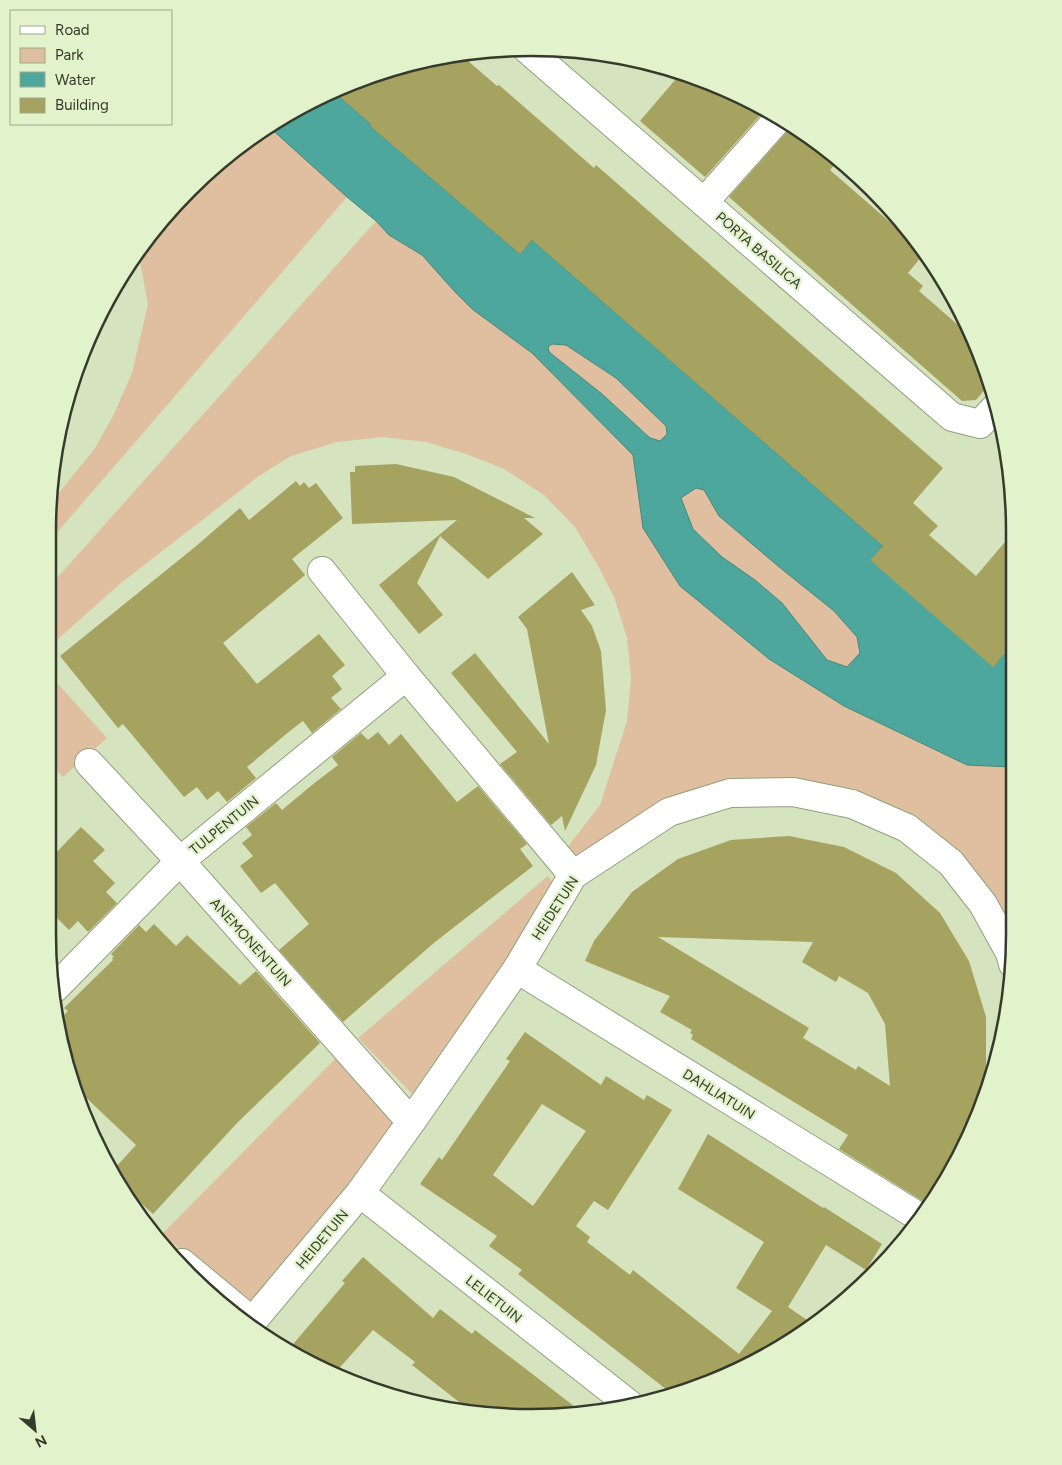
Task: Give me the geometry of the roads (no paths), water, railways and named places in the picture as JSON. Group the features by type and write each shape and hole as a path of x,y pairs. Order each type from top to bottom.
{"street":[{"name":"PORTA BASILICA","path":"535,56 952,417 980,424 991,412"},
{"path":"704,202 774,124"},
{"path":"322,571 406,676 573,875"},
{"name":"TULPENTUIN","path":"59,984 180,861 406,676"},
{"name":"ANEMONENTUIN","path":"89,763 180,861 411,1122"},
{"name":"HEIDETUIN","path":"254,1320 360,1193 411,1122 517,969 573,875 669,812 730,793 793,792 852,804 907,828 951,863 983,904 1006,945"},
{"name":"DAHLIATUIN","path":"517,969 914,1214"},
{"name":"LELIETUIN","path":"360,1193 623,1400"}],"water":[{"path":"339,97 371,124 370,126 520,254 532,240 883,546 871,559 993,666 1006,652 1006,767 967,765 844,706 769,659 680,586 643,528 633,455 532,353 472,309 422,255 389,235 376,221 274,132","holes":["552,344 566,345 616,378 666,426 667,434 660,441 650,438 602,394 549,352 548,347","696,488 704,490 719,516 834,611 857,637 860,653 847,667 827,660 782,603 755,580 722,557 693,529 681,498"]}]}
